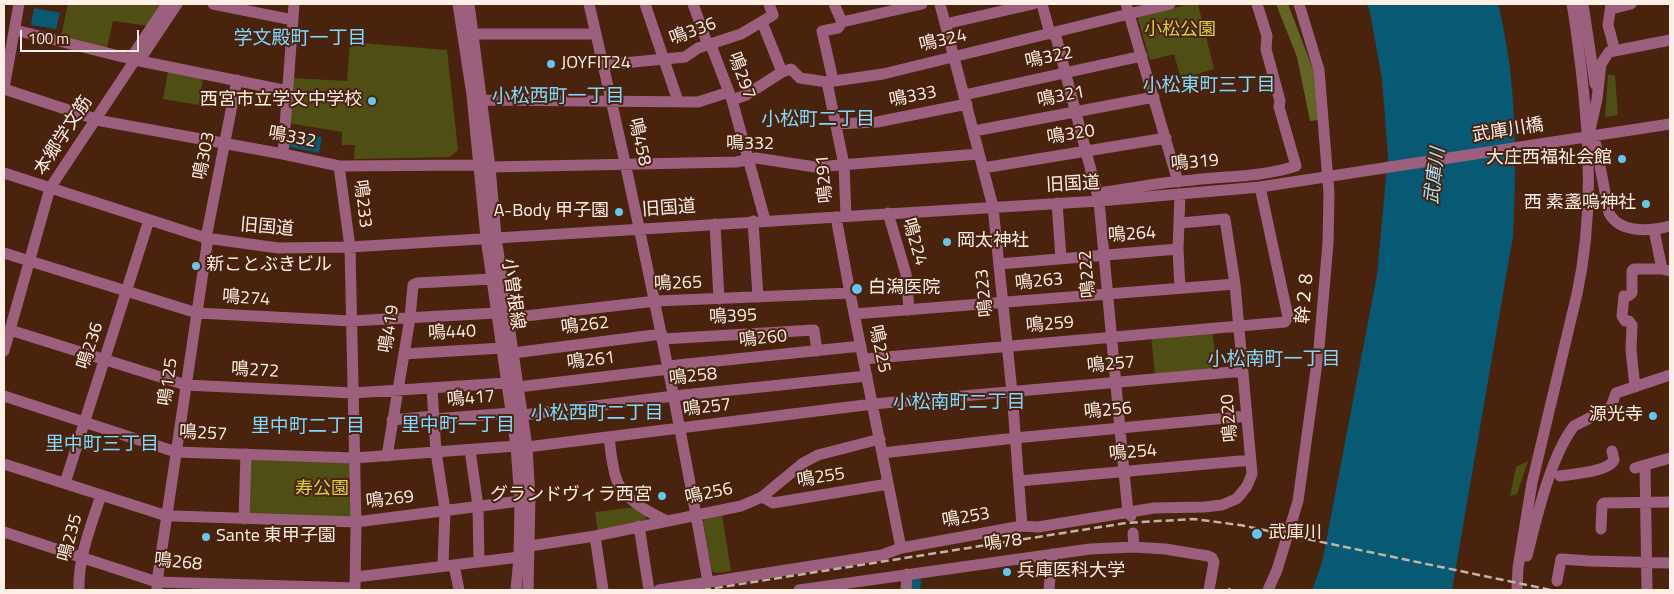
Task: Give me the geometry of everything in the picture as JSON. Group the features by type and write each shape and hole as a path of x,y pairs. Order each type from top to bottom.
{"street":[{"path":"4,89 20,4"},
{"name":"本郷学文筋","path":"135,60 133,55 167,4"},
{"name":"本郷学文筋","path":"4,351 50,188 135,60 141,58 177,4"},
{"path":"213,4 293,20"},
{"path":"283,154 294,4"},
{"name":"小曽根線","path":"458,4 484,166"},
{"name":"小曽根線","path":"469,4 481,100 484,166 496,313 518,387 517,414 530,499 528,590"},
{"name":"鳴458","path":"589,4 656,301 681,429"},
{"path":"644,4 678,101"},
{"name":"鳴297","path":"693,4 706,40 710,44 731,96 765,220"},
{"path":"481,100 698,102 746,95 782,72 762,22 773,15 769,4"},
{"path":"834,4 842,22 922,4"},
{"name":"鳴223","path":"940,4 993,207 1012,392 1022,526"},
{"path":"945,24 1033,4"},
{"name":"鳴222","path":"1042,4 1066,73 1098,197 1119,428 1130,514"},
{"name":"鳴324","path":"782,72 791,69 800,78 830,81 883,74 1052,33 1128,9 1170,4"},
{"name":"鳴319","path":"1179,188 1278,172 1296,166 1279,107 1280,101 1266,49 1267,36 1257,4"},
{"name":"幹２８","path":"1268,590 1277,570 1298,501 1319,348 1328,243 1327,177 1318,70 1300,4"},
{"path":"1517,584 1532,483 1583,266 1587,222 1587,136 1572,4"},
{"path":"1583,4 1597,99"},
{"path":"1615,51 1608,25 1611,6 1631,4"},
{"path":"1128,9 1179,188 1180,223 1178,249 1180,288"},
{"name":"鳴336","path":"603,65 685,57 698,48 741,34 762,22"},
{"name":"鳴291","path":"841,216 844,165 822,31 838,28 842,22"},
{"path":"15,30 135,60 288,91"},
{"path":"474,34 596,34"},
{"path":"1587,136 1592,127 1601,64 1609,52 1670,40"},
{"name":"鳴322","path":"965,100 1066,73 1142,56"},
{"name":"鳴303","path":"206,238 237,80"},
{"name":"鳴332","path":"4,89 96,119 339,166 736,162 756,158 815,167 979,154"},
{"name":"鳴321","path":"974,132 1154,97"},
{"name":"鳴333","path":"836,124 877,122 965,100"},
{"name":"武庫川橋","path":"1345,174 1670,124"},
{"path":"1587,136 1596,146 1611,218 1620,225 1640,229 1654,230 1670,226"},
{"name":"鳴320","path":"983,168 1166,138"},
{"name":"鳴233","path":"339,166 350,247 356,522 355,585"},
{"name":"旧国道","path":"4,173 206,238 272,248 350,247 1057,203 1179,188 1260,187 1345,174"},
{"name":"鳴259","path":"864,359 1285,322 1288,317 1260,187"},
{"path":"1057,203 1061,258"},
{"name":"鳴224","path":"888,213 906,274 909,310"},
{"name":"鳴225","path":"841,216 850,293 901,548"},
{"name":"鳴220","path":"1180,223 1225,219 1235,284 1251,460"},
{"name":"鳴236","path":"65,483 149,220"},
{"path":"753,221 758,297"},
{"path":"715,224 719,300"},
{"path":"1635,387 1631,350 1632,326 1622,316 1624,296 1632,293 1632,271 1634,269 1666,270 1654,230"},
{"name":"鳴125","path":"157,586 171,516 176,452 207,245 206,238"},
{"name":"小曽根線","path":"491,238 508,318 506,383 517,414"},
{"name":"鳴264","path":"999,264 1178,249"},
{"name":"鳴274","path":"4,253 197,313 352,321 496,313"},
{"name":"鳴419","path":"387,456 410,318 413,285 417,282 492,279"},
{"name":"鳴263","path":"854,314 1235,284"},
{"name":"鳴265","path":"508,318 656,301 719,300 850,293"},
{"name":"鳴272","path":"10,330 186,385 353,393 506,383"},
{"name":"鳴395","path":"663,336 814,330 817,351"},
{"name":"鳴262","path":"507,351 663,336"},
{"name":"鳴260","path":"669,368 861,346"},
{"name":"鳴440","path":"404,354 507,351"},
{"name":"鳴261","path":"518,387 669,368"},
{"name":"鳴257","path":"4,396 176,452 354,458 521,447 608,438 873,404 1243,370"},
{"path":"1517,584 1525,567 1550,476 1562,446 1571,430 1574,426 1611,407 1616,393 1670,375"},
{"name":"鳴258","path":"517,414 867,376"},
{"path":"432,388 436,452 445,510 449,566 459,590"},
{"name":"鳴417","path":"392,420 517,414"},
{"name":"鳴256","path":"882,453 1015,438 1247,416"},
{"path":"681,429 708,582"},
{"path":"608,438 618,483 638,506 667,521"},
{"name":"鳴256","path":"530,546 595,536 741,506 762,497 803,463 818,455 880,439"},
{"name":"小曽根線","path":"516,590 519,557 521,447"},
{"path":"470,450 478,506 479,562"},
{"path":"1560,476 1587,473 1609,466 1614,460 1612,451"},
{"path":"244,519 246,454"},
{"path":"1647,590 1645,502 1640,467 1670,458"},
{"name":"鳴254","path":"1019,481 1251,460"},
{"name":"鳴253","path":"659,590 882,555 901,548 1022,526 1038,527 1130,514 1154,508 1214,507 1230,502 1240,495 1252,474 1251,460"},
{"name":"鳴269","path":"4,464 171,516 356,522 520,500"},
{"name":"鳴255","path":"762,497 773,503 888,484"},
{"name":"鳴235","path":"80,590 79,573 82,558 101,495"},
{"path":"1601,529 1602,505 1604,503 1670,502"},
{"path":"639,526 649,590"},
{"name":"鳴268","path":"4,532 157,586 292,589 355,585 449,566 519,557"},
{"path":"1133,532 1134,547"},
{"path":"595,536 603,590"},
{"name":"鳴78","path":"799,590 1090,549 1134,547 1165,549 1212,558 1214,562 1209,590"},
{"path":"1049,590 1052,554"},
{"path":"1557,582 1561,559 1670,563"},
{"path":"906,590 907,574"}],"green space":[{"path":"68,4 163,4 149,26 113,21 106,52 60,40"},
{"name":"小松公園","path":"1189,4 1198,4 1214,69 1181,79 1174,54 1150,60 1138,20 1139,17"},
{"path":"350,42 447,50 458,150 450,157 354,159 355,145 342,145 342,132 287,123 291,78 347,81"},
{"path":"168,72 203,78 199,105 163,99"},
{"path":"1608,75 1615,75 1618,115 1605,117"},
{"path":"1212,329 1217,371 1155,376 1151,335"},
{"name":"寿公園","path":"252,460 348,463 350,466 351,517 251,515 247,511 249,462"},
{"path":"1528,461 1517,494 1510,496 1516,467"},
{"path":"635,507 646,515 646,519 598,531 595,512"},
{"path":"722,514 731,571 716,573 712,571 703,522 707,517"}],"shaded area":[{"path":"1276,4 1288,4 1314,72 1318,120 1310,121 1297,57"}],"water":[{"path":"1367,4 1498,4 1509,61 1515,149 1513,236 1452,590 1312,590 1322,563 1377,275 1388,156 1382,79"},
{"path":"34,8 60,13 56,29 31,25"},
{"path":"293,131 322,137 319,153 289,147"}],"waterway":[{"path":"913,590 914,582"}],"railway":[{"path":"703,590 1126,523 1193,519 1240,525 1551,590"}],"place":[{"name":"JOYFIT24","path":"551,64"},
{"name":"西宮市立学文中学校","path":"372,101"},
{"name":"大庄西福祉会館","path":"1622,159"},
{"name":"西 素盞嗚神社","path":"1646,204"},
{"name":"A-Body 甲子園","path":"619,212"},
{"name":"岡太神社","path":"947,242"},
{"name":"新ことぶきビル","path":"196,266"},
{"name":"白潟医院","path":"857,289"},
{"name":"源光寺","path":"1653,416"},
{"name":"グランドヴィラ西宮","path":"662,496"},
{"name":"武庫川","path":"1257,534"},
{"name":"Sante 東甲子園","path":"206,537"},
{"name":"兵庫医科大学","path":"1007,572"}],"district":[{"name":"学文殿町一丁目","path":"300,39"},
{"name":"小松東町三丁目","path":"1209,86"},
{"name":"小松西町一丁目","path":"558,97"},
{"name":"小松町二丁目","path":"818,120"},
{"name":"小松南町一丁目","path":"1274,360"},
{"name":"小松南町二丁目","path":"959,403"},
{"name":"小松西町二丁目","path":"597,414"},
{"name":"里中町一丁目","path":"458,426"},
{"name":"里中町二丁目","path":"308,427"},
{"name":"里中町三丁目","path":"102,445"}]}
